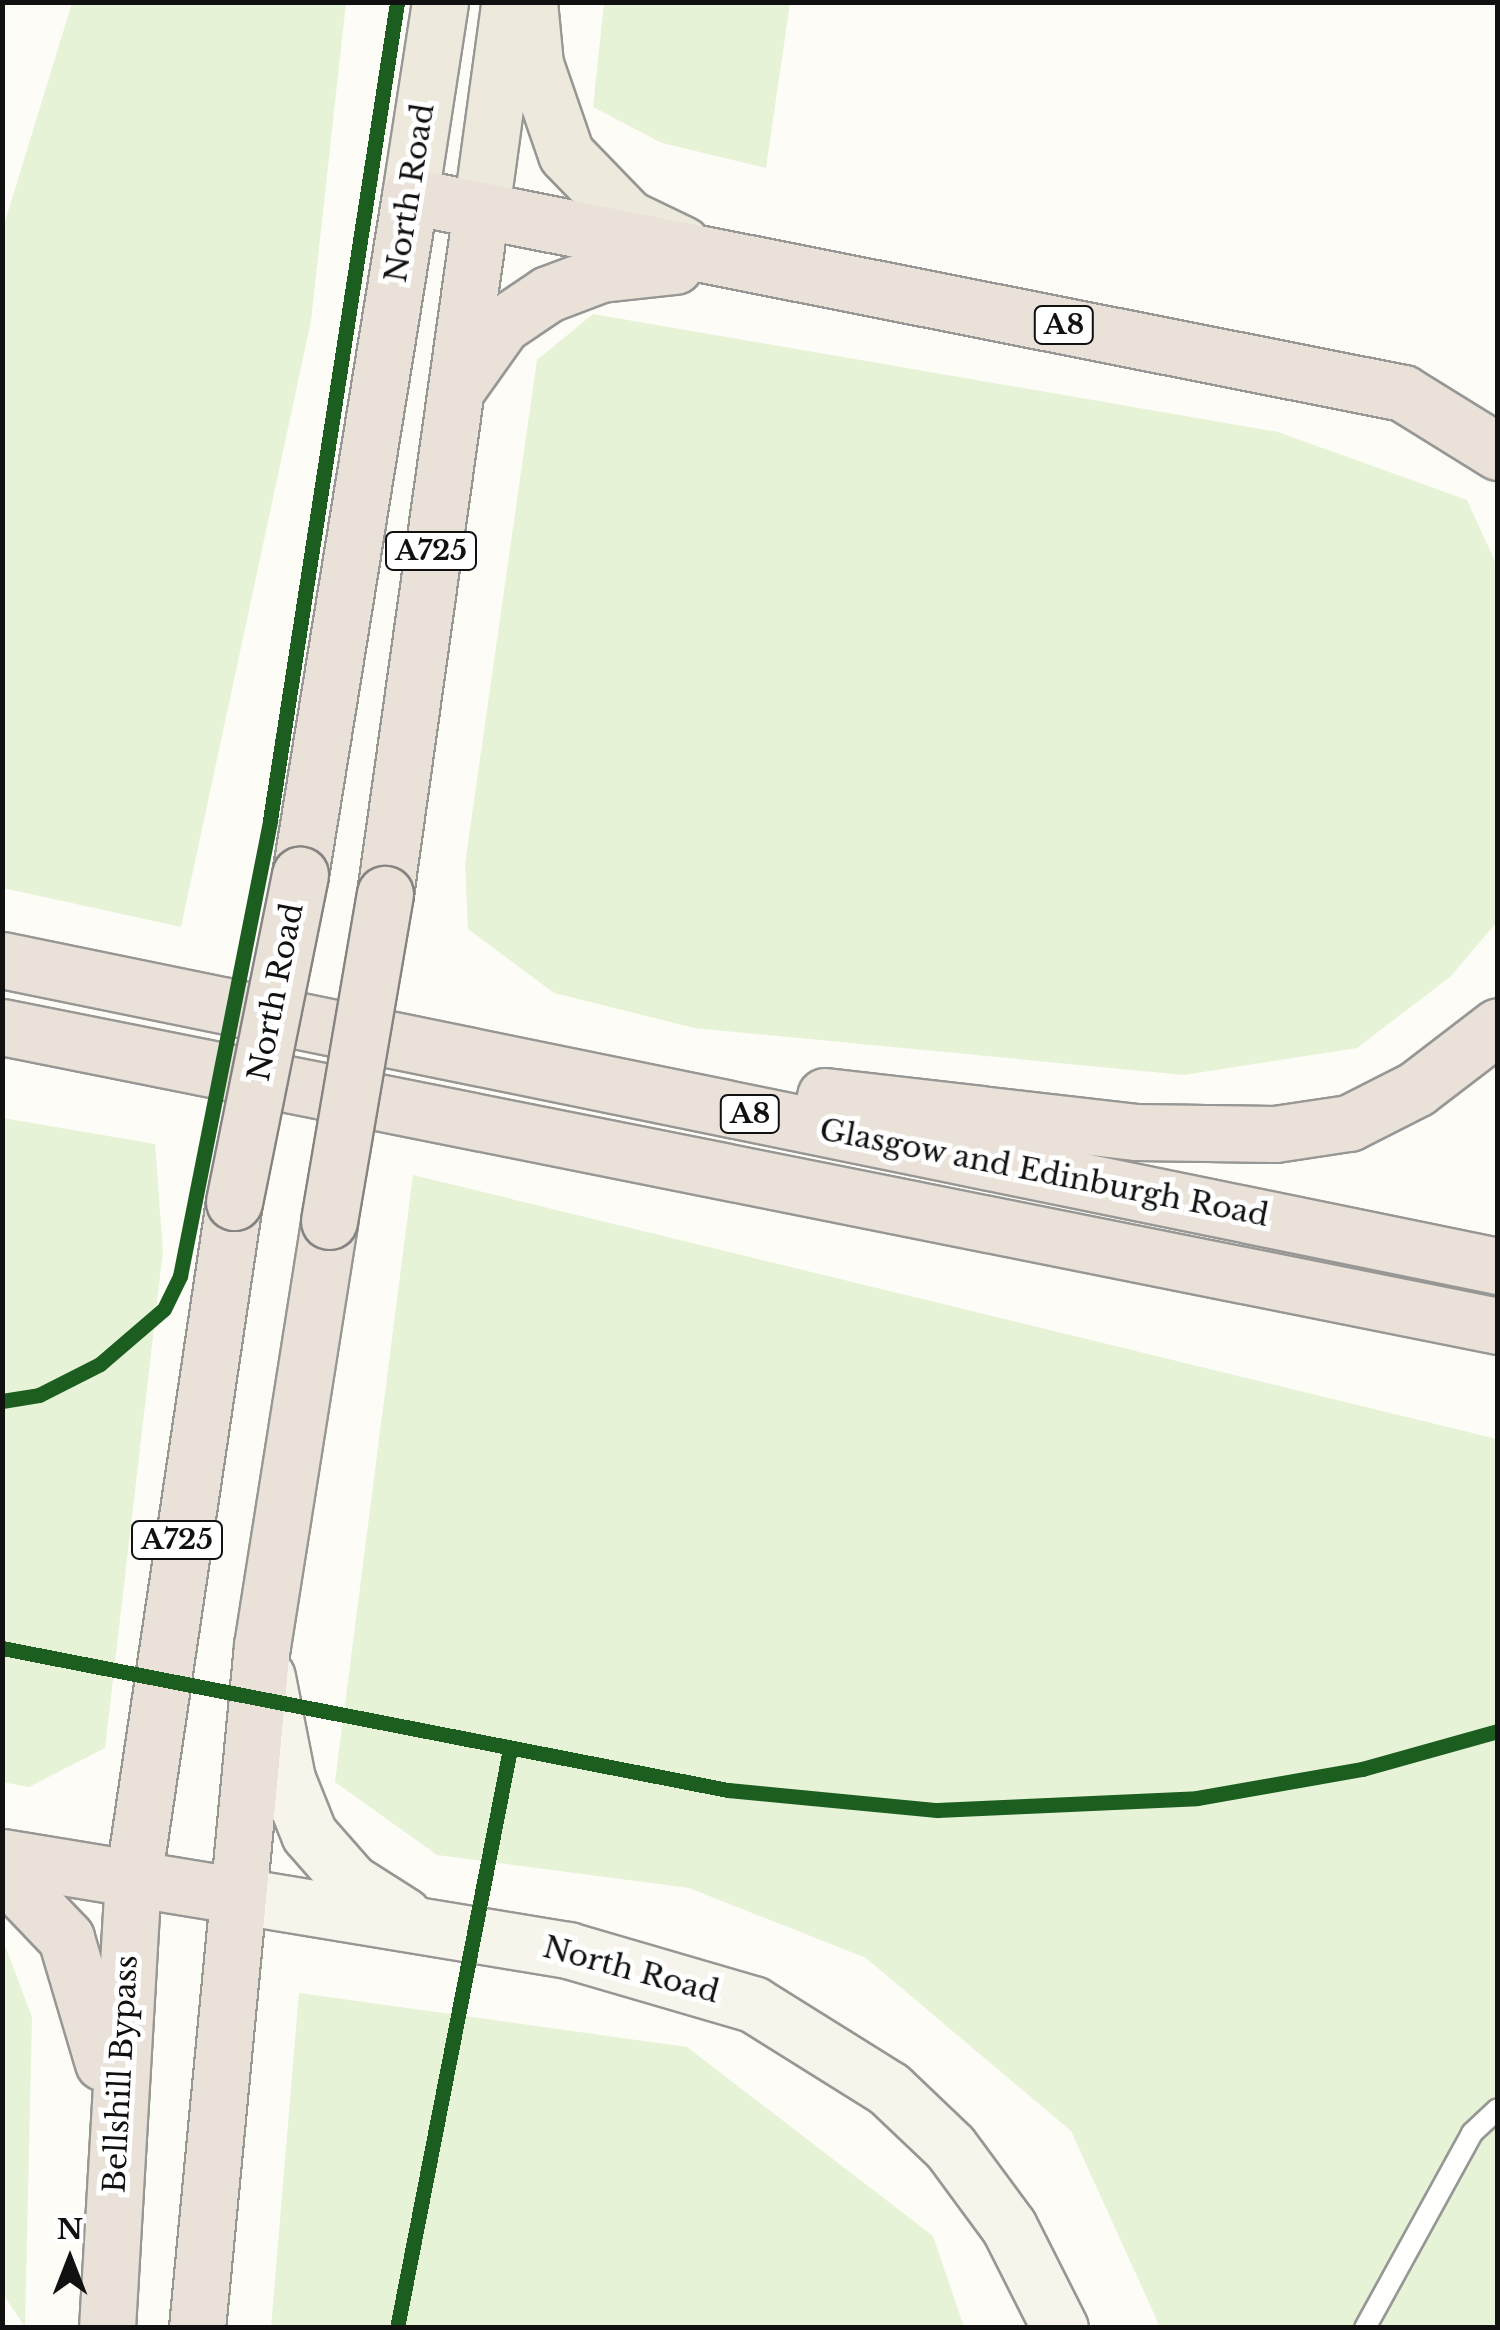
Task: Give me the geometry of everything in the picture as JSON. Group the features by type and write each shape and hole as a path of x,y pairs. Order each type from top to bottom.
{"highway":[{"name":"A8","path":"410,196 1404,393 1498,452"},
{"name":"North Road","path":"235,1895 133,1880 234,1202 300,875 410,196"},
{"name":"A725","path":"197,2328 235,1895 262,1646 385,894 451,400 482,210"},
{"path":"451,400 483,346 548,294 601,274 723,260"},
{"name":"Glasgow and Edinburgh Road","path":"2,960 434,1052 1498,1266"},
{"name":"A8","path":"434,1052 1137,1132 1275,1134 1348,1124 1416,1089 1498,1026"},
{"name":"Glasgow and Edinburgh Road","path":"2,1027 1498,1326"},
{"path":"2,1857 133,1880"},
{"path":"2,1871 52,1919 81,1969 115,2170"},
{"name":"Bellshill Bypass","path":"108,2328 133,1880"}],"main road":[{"name":"North Road","path":"410,196 440,2"},
{"name":"A725","path":"482,210 509,2"},
{"path":"529,2 544,99 581,176 628,218 723,260"},
{"path":"262,1646 286,1779 309,1834 351,1882 419,1923"},
{"name":"North Road","path":"235,1895 419,1923 674,1976 820,2042 950,2146 1010,2227 1060,2328"}],"lane":[{"path":"1365,2328 1472,2133 1498,2109"}],"green space":[{"path":"72,3 346,3 311,321 181,927 3,888 3,228"},
{"path":"604,3 790,3 766,168 662,143 593,107"},
{"path":"593,314 1278,432 1467,500 1497,566 1497,922 1450,977 1357,1048 1184,1075 694,1028 554,993 468,929 465,864 537,360"},
{"path":"3,1118 155,1144 163,1251 105,1748 29,1787 2,1782"},
{"path":"413,1175 1497,1439 1497,2327 1160,2327 1071,2131 866,1958 689,1888 437,1855 335,1782"},
{"path":"3,1940 32,2017 25,2327 3,2294"},
{"path":"299,1993 687,2047 933,2236 964,2327 271,2327"}],"cycle path":[{"path":"2,1401 39,1395 100,1364 164,1309 180,1276 270,820 397,2"},
{"path":"2,1648 728,1790 937,1810 1197,1798 1362,1769 1498,1731"},
{"path":"397,2328 510,1749"}]}
